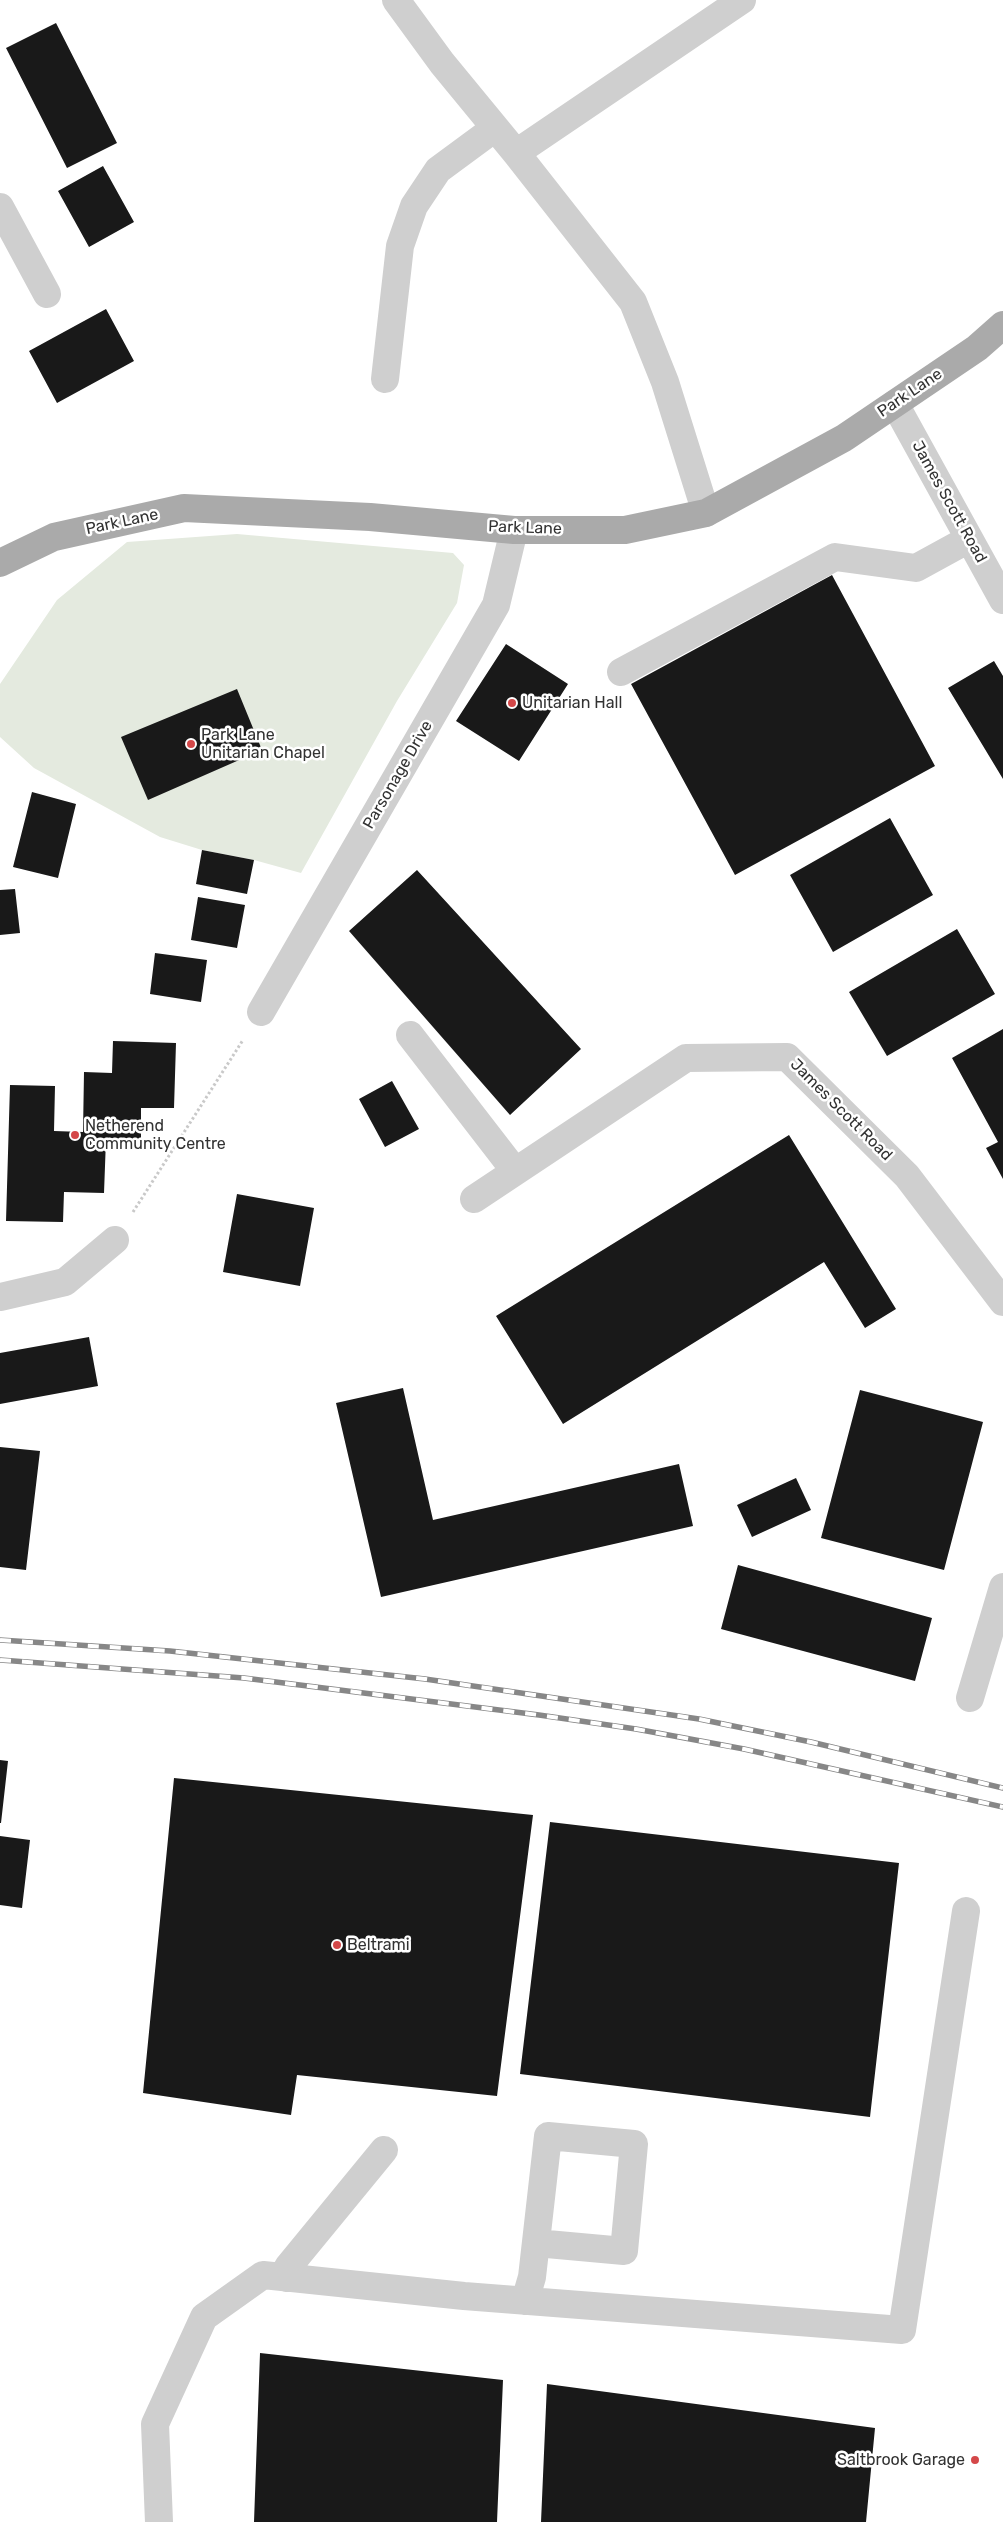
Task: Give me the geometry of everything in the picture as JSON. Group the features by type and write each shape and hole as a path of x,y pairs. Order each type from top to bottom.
{"main road":[{"name":"Park Lane","path":"0,563 54,537 184,508 370,517 514,530 625,530 706,514 844,438 977,348 1003,325"}],"street":[{"path":"396,0 442,63 516,153 633,302 665,382 706,514"},
{"path":"516,153 742,0"},
{"path":"385,379 400,246 414,206 438,170 496,128"},
{"path":"0,207 46,294"},
{"name":"James Scott Road","path":"895,404 1003,600"},
{"name":"Parsonage Drive","path":"261,1012 496,605 514,530"},
{"path":"621,672 835,557 916,568 969,539"},
{"path":"410,1035 515,1172"},
{"name":"James Scott Road","path":"474,1199 686,1058 787,1057 907,1176 1003,1302"},
{"path":"0,1297 65,1282 115,1240"},
{"path":"970,1698 1003,1587"},
{"path":"159,2522 155,2424 204,2317 263,2275 525,2301 902,2330 966,1911"},
{"path":"525,2301 532,2277 548,2136 634,2144 624,2251 536,2243"},
{"path":"287,2278 288,2267 384,2150"}],"path":[{"path":"115,1240 261,1012"}],"shaded area":[{"path":"237,534 453,553 464,565 457,603 397,701 301,873 254,860 202,850 160,837 34,768 0,737 0,684 57,600 127,542"}],"building":[{"path":"56,23 117,143 67,168 6,48"},
{"path":"103,166 134,222 89,247 58,191"},
{"path":"106,309 134,361 57,403 29,351"},
{"path":"832,575 935,766 735,875 631,684"},
{"name":"Unitarian Hall","path":"506,644 568,684 519,761 456,721"},
{"path":"994,661 1003,676 1003,779 948,688"},
{"name":"Park Lane Unitarian Chapel","path":"237,689 262,750 148,800 121,737"},
{"path":"32,792 76,804 58,878 13,867"},
{"path":"890,818 933,895 833,952 790,875"},
{"path":"202,850 254,860 247,894 196,884"},
{"path":"417,870 581,1049 510,1115 349,931"},
{"path":"15,889 20,933 0,935 0,890"},
{"path":"198,897 245,905 237,948 191,940"},
{"path":"957,929 995,994 887,1056 849,992"},
{"path":"155,953 207,960 201,1002 150,994"},
{"path":"1003,1029 1003,1179 986,1148 998,1142 952,1058"},
{"name":"Netherend Community Centre","path":"113,1041 176,1043 174,1108 141,1108 141,1140 106,1139 104,1193 64,1192 63,1222 6,1221 10,1085 55,1086 54,1131 83,1132 84,1072 112,1073"},
{"path":"392,1081 419,1129 385,1147 359,1099"},
{"path":"789,1135 896,1309 865,1328 824,1262 563,1424 496,1316"},
{"path":"237,1194 314,1208 300,1286 223,1272"},
{"path":"89,1337 98,1386 0,1404 0,1353"},
{"path":"403,1388 433,1520 679,1464 693,1526 381,1597 336,1403"},
{"path":"860,1390 983,1422 944,1570 821,1538"},
{"path":"0,1447 40,1451 26,1570 0,1567"},
{"path":"796,1478 811,1510 752,1537 737,1505"},
{"path":"738,1565 932,1618 915,1681 721,1629"},
{"path":"0,1760 8,1761 1,1823 0,1823"},
{"name":"Beltrami","path":"174,1778 533,1815 497,2096 297,2075 291,2115 143,2093"},
{"path":"550,1822 899,1863 870,2117 520,2074"},
{"path":"0,1836 30,1840 22,1908 0,1905"},
{"path":"260,2353 503,2380 497,2522 254,2522"},
{"path":"547,2384 875,2428 866,2522 541,2522"}],"railway":[{"path":"0,1640 170,1651 425,1679 699,1719 811,1742 1003,1788"},
{"path":"0,1660 244,1678 636,1729 744,1749 1003,1807"}],"place":[{"name":"Unitarian Hall","path":"512,703"},
{"name":"Park Lane Unitarian Chapel","path":"191,744"},
{"name":"Netherend Community Centre","path":"75,1135"},
{"name":"Beltrami","path":"337,1945"},
{"name":"Saltbrook Garage","path":"975,2460"}]}
